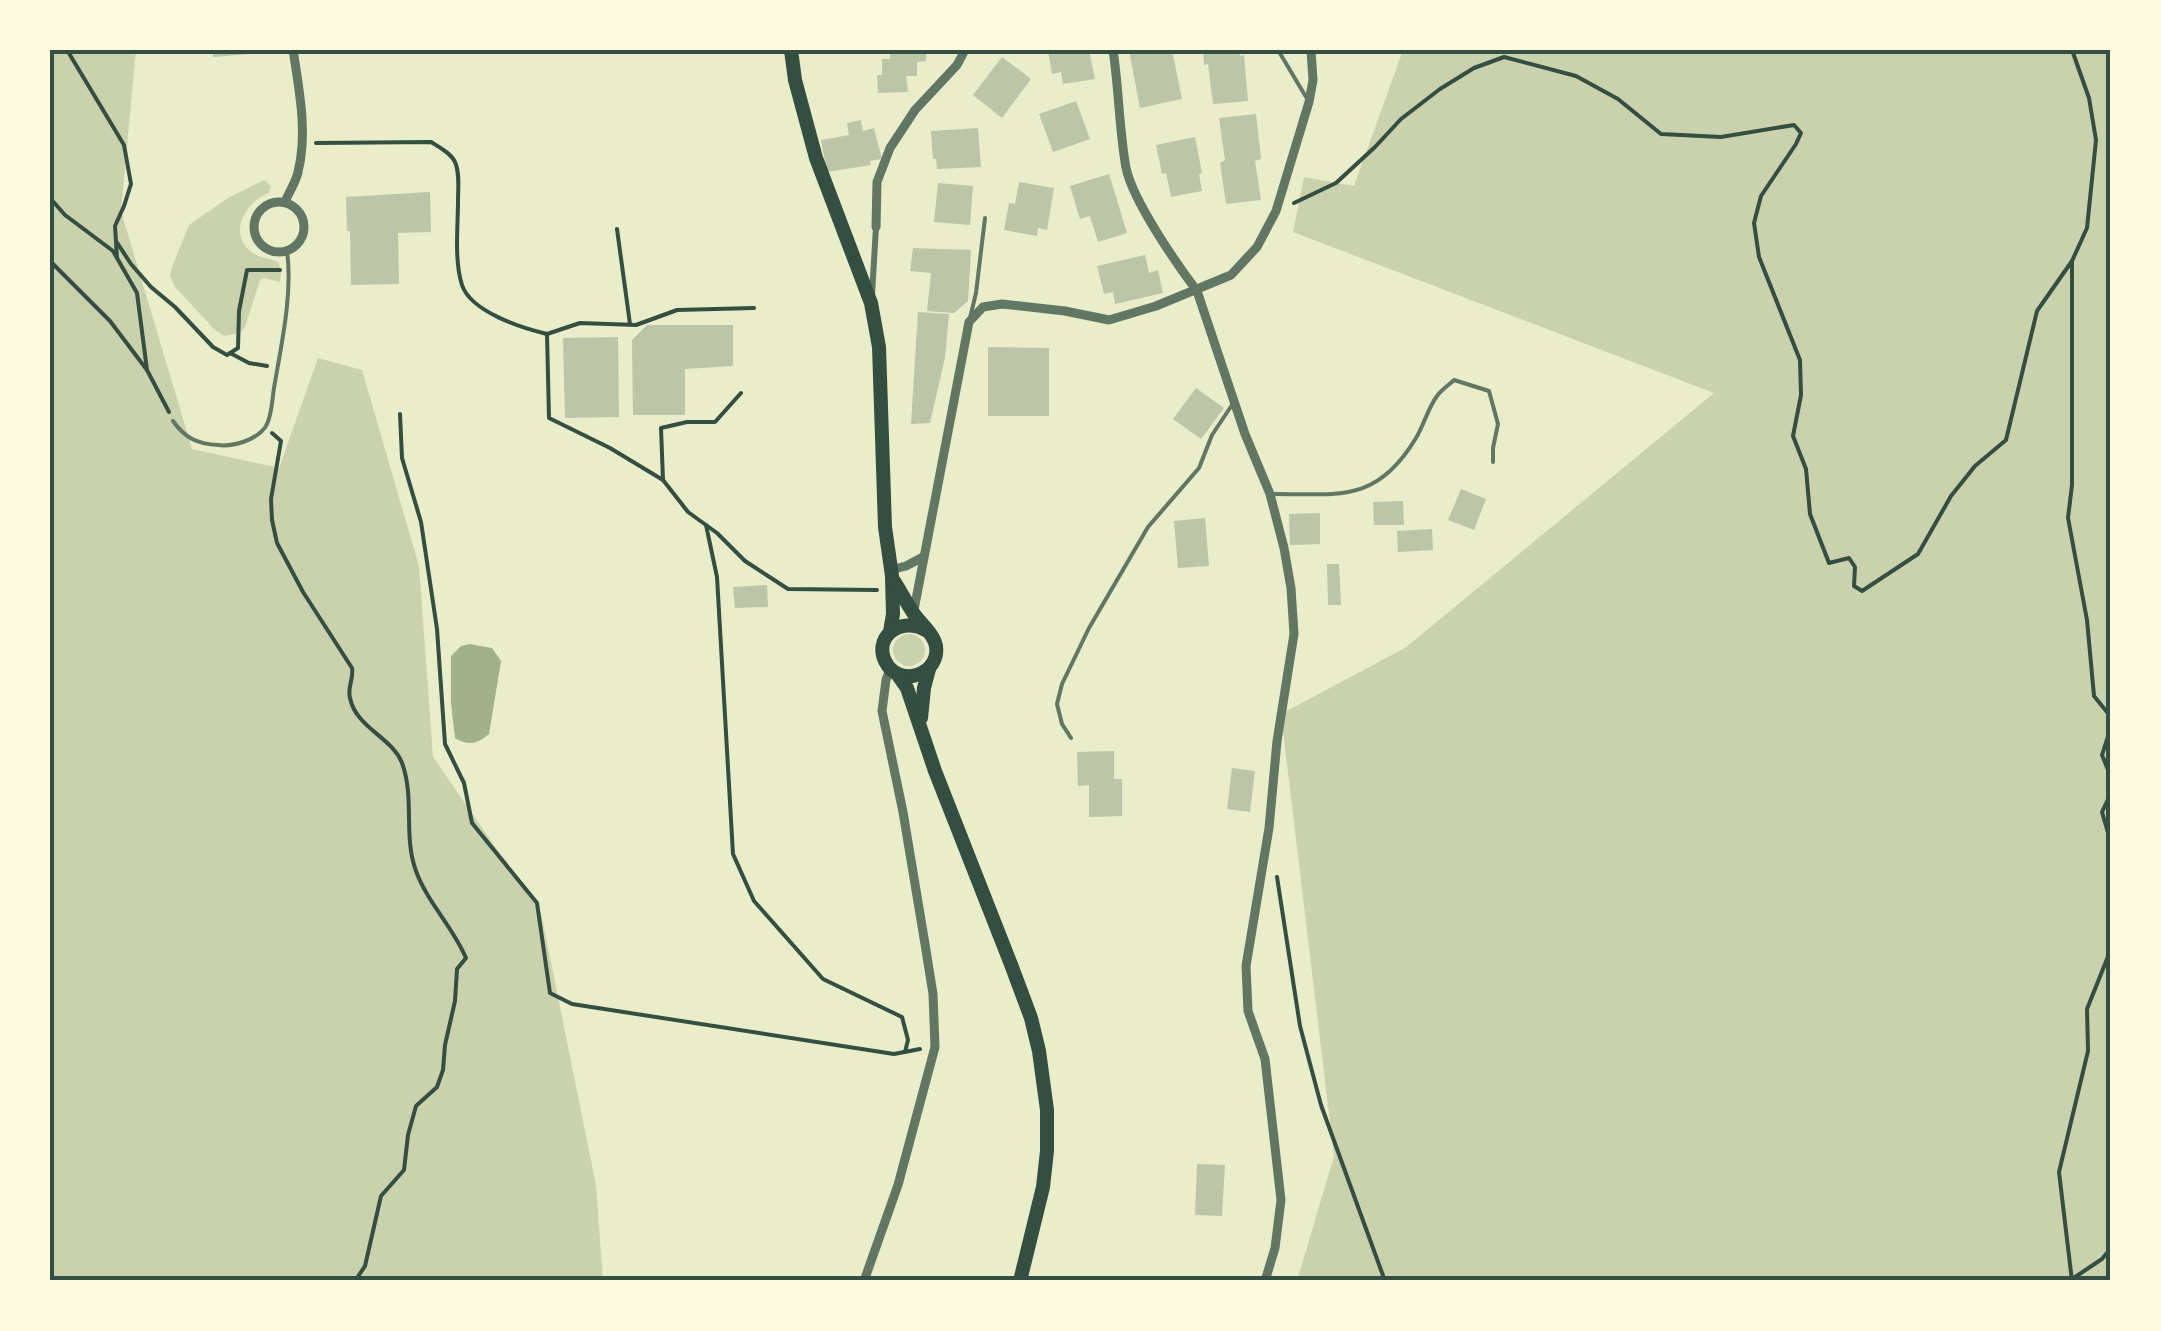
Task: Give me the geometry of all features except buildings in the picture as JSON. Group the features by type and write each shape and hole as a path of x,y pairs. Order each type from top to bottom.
{"main road":[{"path":"790,50 816,158 871,303 879,347 885,527 893,614 890,632"},
{"path":"891,579 936,646 924,688 920,724"},
{"path":"928,631 903,624 885,639 883,655 907,688 934,771 1012,967 1039,1050 1046,1151 1042,1187 1020,1281"},
{"path":"894,672 914,676 928,669"}],"street":[{"path":"285,202 298,174 301,143 293,50"},
{"path":"871,303 876,182 890,148 915,110 957,65 965,50"},
{"path":"1113,50 1126,168 1133,191 1197,291 1270,494 1290,588 1294,634 1277,741 1270,828 1246,966 1248,1011 1266,1058 1281,1200 1275,1248 1265,1281"},
{"path":"914,613 968,322 983,307 1002,304 1109,320 1197,291 1231,275 1257,247 1276,211 1309,102 1313,80 1311,50"},
{"path":"272,202 285,202 296,208 304,223 301,240 287,250 270,250 262,245 254,230 258,213 272,202"},
{"path":"891,579 923,557"},
{"path":"864,1281 898,1185 934,1047 933,994 882,711 886,680 894,672"}],"lane":[{"path":"1278,50 1309,102"},
{"path":"968,322 976,293 985,218"},
{"path":"174,421 183,435 201,444 226,446 249,440 265,427 279,362 289,270 287,250"},
{"path":"1270,494 1354,493 1393,471 1417,437 1437,394 1454,380 1489,392 1498,424 1493,462"},
{"path":"1071,738 1057,704 1088,628 1148,527 1199,468 1222,416 1234,402"}],"path":[{"path":"67,50 124,145 132,184 114,226 117,258"},
{"path":"1276,211 1336,183 1427,99 1474,68 1504,58 1576,76 1618,100 1662,134 1720,137 1794,126 1801,133 1761,196 1754,223 1759,257 1800,360 1801,395 1793,436 1806,469 1810,514 1829,563 1849,558 1855,567 1854,586 1862,591 1918,554 1951,496 1975,466 2006,440 2037,312 2072,261 2088,228 2096,140 2088,98 2072,50"},
{"path":"301,143 432,142 446,152 455,162 458,179 458,262 463,289 483,309 522,328 547,334 580,323 636,324 677,310 754,308"},
{"path":"50,198 65,215 113,250 136,293 147,370"},
{"path":"617,229 630,324"},
{"path":"116,241 151,287 213,347 227,355 238,348 239,312 247,270 289,270"},
{"path":"50,261 110,321 147,370 174,421"},
{"path":"2072,261 2072,485 2068,518 2087,620 2094,696 2111,717"},
{"path":"547,334 549,418 663,480 688,512 745,560 788,589 891,579"},
{"path":"230,353 262,366 279,362"},
{"path":"663,480 661,428 687,422 715,422 741,394"},
{"path":"400,414 402,458 421,522 437,629 445,744 464,783 472,823 537,902 550,993 572,1004 894,1054 934,1047"},
{"path":"265,427 281,441 271,499 277,543 352,668 350,698 359,716 402,762 410,798 411,850 416,871 466,958 457,969 443,1070 436,1087 416,1106 404,1170 382,1196 366,1266 355,1281"},
{"path":"706,525 717,576 733,854 754,901 823,979 902,1017 908,1040 904,1052"},
{"path":"2111,727 2102,755 2111,777"},
{"path":"2111,794 2102,812 2111,842"},
{"path":"1276,876 1300,1026 1321,1105 1385,1281"},
{"path":"2111,949 2087,1009 2088,1050 2059,1172 2072,1280 2111,1248"}],"shaded area":[{"path":"50,50 136,50 121,211 192,449 279,468 318,358 362,370 419,566 433,757 541,913 596,1185 603,1281 50,1281"},
{"path":"1403,50 2111,50 2111,1281 1297,1281 1334,1156 1281,714 1405,648 1714,393 1293,232 1304,177 1354,186"},
{"path":"264,180 271,186 269,193 249,208 240,232 250,251 278,262 280,282 260,280 245,327 240,333 224,336 175,287 170,276 172,267 189,225 228,198"},
{"path":"909,634 920,639 925,650 920,661 909,666 898,661 893,650 898,639"},
{"path":"469,644 492,648 501,661 489,734 469,743 455,738 451,656"}]}
